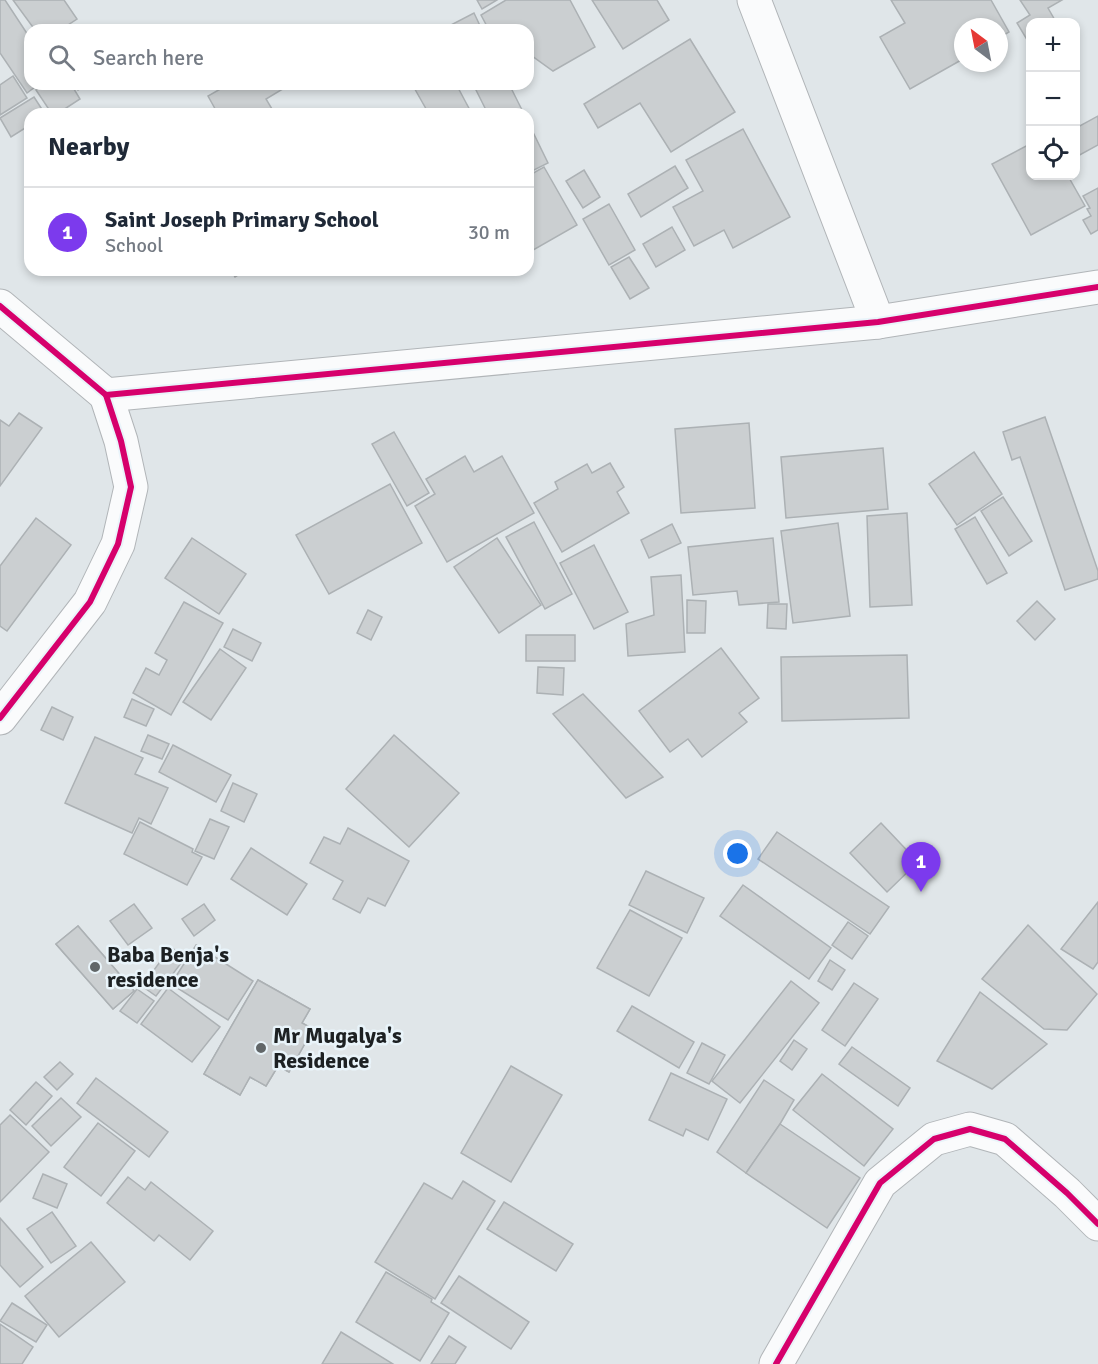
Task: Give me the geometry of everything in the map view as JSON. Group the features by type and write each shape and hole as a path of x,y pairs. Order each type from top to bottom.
{"street":[{"path":"754,0 878,322"},
{"path":"106,395 878,322 1098,287"},
{"path":"0,306 106,395 121,441 131,487 118,544 90,602 0,718"},
{"path":"776,1364 880,1183 934,1139 970,1130 1005,1138 1098,1224"}],"building":[{"path":"0,0 5,0 24,29 24,89 0,53"},
{"path":"13,0 64,0 77,19 70,24 31,24"},
{"path":"477,0 497,0 482,9"},
{"path":"506,0 570,0 595,47 553,71 534,57 534,24 486,24 481,15"},
{"path":"592,0 657,0 669,20 623,49"},
{"path":"891,0 991,0 1001,18 954,18 954,64 910,89 880,37 905,23"},
{"path":"1020,0 1062,0 1048,8 1054,18 1026,18 1026,38 1017,23 1030,15"},
{"path":"474,13 479,24 453,24"},
{"path":"690,39 735,112 671,152 640,103 598,128 584,104"},
{"path":"13,76 27,98 0,115 0,85"},
{"path":"36,90 75,90 80,99 66,108 48,108"},
{"path":"218,90 281,90 266,99 271,108 215,108 208,96"},
{"path":"415,90 459,90 469,108 426,108"},
{"path":"476,90 512,90 521,108 485,108"},
{"path":"34,97 41,108 24,108 24,129 11,137 0,118"},
{"path":"1098,116 1098,145 1080,155 1080,126"},
{"path":"743,129 790,217 733,248 724,230 694,246 673,207 703,191 686,160"},
{"path":"534,134 548,163 534,170"},
{"path":"1026,146 1026,180 1070,180 1085,206 1031,235 992,164"},
{"path":"675,166 688,188 641,217 628,194"},
{"path":"544,167 577,225 534,250 534,173"},
{"path":"584,170 600,197 583,208 566,181"},
{"path":"1098,188 1098,230 1091,234 1083,220 1091,216 1087,209 1090,208 1083,196"},
{"path":"609,204 635,250 609,265 583,219"},
{"path":"672,227 685,250 656,267 643,244"},
{"path":"629,257 649,288 630,299 611,267"},
{"path":"19,413 42,428 0,486 0,420 9,426"},
{"path":"1045,417 1098,571 1098,579 1065,590 1020,457 1012,460 1003,432"},
{"path":"749,423 755,508 681,513 675,429"},
{"path":"394,432 429,493 407,506 372,444"},
{"path":"883,448 888,509 786,518 781,457"},
{"path":"974,452 1002,494 957,525 929,484"},
{"path":"465,456 474,472 502,456 534,513 447,562 415,506 435,494 426,479"},
{"path":"610,463 624,487 617,492 629,513 562,552 534,503 558,489 555,482 587,464 592,473"},
{"path":"390,484 422,543 329,594 296,535"},
{"path":"1003,497 1032,541 1009,556 981,511"},
{"path":"907,513 912,605 870,607 867,516"},
{"path":"975,517 1007,573 987,584 955,529"},
{"path":"36,518 71,545 7,631 0,626 0,566"},
{"path":"534,522 572,594 545,609 506,537"},
{"path":"838,523 850,616 793,623 781,531"},
{"path":"672,524 681,543 649,558 641,540"},
{"path":"192,538 246,574 219,614 165,578"},
{"path":"497,538 541,605 499,633 454,567"},
{"path":"773,538 779,602 739,605 737,591 693,595 688,547"},
{"path":"594,545 628,612 594,629 560,563"},
{"path":"681,575 685,652 628,656 626,624 654,615 651,577"},
{"path":"687,600 706,601 705,633 687,633"},
{"path":"1037,601 1055,619 1035,640 1017,621"},
{"path":"184,602 223,623 171,715 133,693 146,668 159,675 167,660 155,653"},
{"path":"768,604 787,604 786,629 767,628"},
{"path":"368,610 382,617 371,640 357,633"},
{"path":"233,629 261,643 252,661 224,647"},
{"path":"526,635 575,635 575,661 526,661"},
{"path":"721,648 759,698 739,713 747,722 702,757 688,739 670,752 639,711"},
{"path":"220,649 246,668 211,720 183,702"},
{"path":"907,655 909,718 782,721 781,657"},
{"path":"538,667 564,668 563,695 537,693"},
{"path":"583,694 663,777 626,798 553,714"},
{"path":"132,699 154,709 146,726 124,717"},
{"path":"52,707 73,717 63,740 41,730"},
{"path":"148,735 169,744 162,759 141,751"},
{"path":"394,735 459,793 409,847 346,789"},
{"path":"95,737 143,758 135,774 168,788 151,824 139,818 132,833 65,803"},
{"path":"173,745 231,775 216,802 159,772"},
{"path":"233,783 257,794 244,822 221,811"},
{"path":"210,819 229,827 214,859 195,851"},
{"path":"140,822 193,849 192,852 202,857 187,885 124,854"},
{"path":"881,823 918,862 887,892 850,853"},
{"path":"348,828 409,861 385,906 368,898 360,913 333,899 343,881 310,863 324,837 340,844"},
{"path":"777,832 889,907 870,934 758,859"},
{"path":"251,848 307,884 287,915 231,879"},
{"path":"646,871 704,898 687,933 629,905"},
{"path":"743,885 831,948 809,979 720,916"},
{"path":"1098,902 1098,962 1093,969 1061,949"},
{"path":"134,904 152,928 128,945 110,921"},
{"path":"204,904 215,920 194,936 182,919"},
{"path":"630,910 682,938 649,996 597,968"},
{"path":"848,922 868,936 852,959 832,945"},
{"path":"1028,925 1097,994 1067,1030 1044,1029 982,979"},
{"name":"Baba Benja's residence","path":"78,926 134,991 113,1009 56,944"},
{"name":"Baba Benja's residence","path":"78,926 134,991 113,1009 56,944"},
{"path":"196,945 253,981 228,1020 171,984"},
{"path":"171,947 185,958 156,996 142,986"},
{"path":"830,960 845,970 832,990 818,981"},
{"name":"Mr Mugalya's Residence","path":"258,980 310,1009 302,1023 313,1029 289,1072 278,1066 266,1086 250,1077 240,1095 204,1074"},
{"name":"Mr Mugalya's Residence","path":"258,980 310,1009 302,1023 313,1029 289,1072 278,1066 266,1086 250,1077 240,1095 204,1074"},
{"path":"791,981 819,1003 740,1103 712,1081"},
{"path":"854,983 878,999 845,1046 822,1030"},
{"path":"168,988 220,1027 192,1062 141,1024"},
{"path":"137,989 154,1001 137,1023 120,1011"},
{"path":"980,992 1047,1044 992,1089 937,1061"},
{"path":"632,1006 694,1042 679,1068 617,1031"},
{"path":"794,1040 807,1049 792,1070 780,1061"},
{"path":"702,1043 725,1055 709,1084 687,1073"},
{"path":"852,1047 910,1088 898,1106 839,1064"},
{"path":"60,1062 73,1074 57,1090 44,1077"},
{"path":"511,1066 562,1095 511,1182 461,1153"},
{"path":"671,1073 727,1099 708,1140 686,1129 683,1136 649,1120"},
{"path":"822,1074 893,1129 864,1166 793,1110"},
{"path":"96,1078 168,1132 149,1157 77,1103"},
{"path":"764,1080 794,1100 746,1173 717,1152"},
{"path":"36,1082 52,1096 26,1125 10,1110"},
{"path":"61,1098 81,1117 51,1146 32,1126"},
{"path":"10,1115 49,1152 0,1202 0,1125"},
{"path":"98,1123 135,1151 101,1196 64,1167"},
{"path":"780,1124 860,1178 827,1228 746,1173"},
{"path":"43,1174 67,1184 57,1208 33,1198"},
{"path":"128,1177 145,1190 151,1182 213,1231 190,1260 159,1235 154,1241 107,1203"},
{"path":"463,1181 495,1201 435,1299 375,1262 424,1183 452,1199"},
{"path":"504,1202 573,1244 556,1271 487,1229"},
{"path":"52,1212 76,1246 51,1263 27,1229"},
{"path":"0,1218 43,1267 20,1287 0,1265"},
{"path":"91,1242 125,1282 59,1337 25,1296"},
{"path":"386,1272 432,1299 431,1302 449,1313 420,1361 356,1322"},
{"path":"459,1276 529,1322 511,1349 441,1303"},
{"path":"12,1303 47,1325 36,1342 0,1321"},
{"path":"0,1324 33,1347 22,1364 0,1364"},
{"path":"341,1332 393,1364 322,1364"},
{"path":"449,1336 466,1347 455,1364 431,1364"}],"cycle path":[{"path":"0,306 106,395 878,322 1098,287"},
{"path":"0,718 90,602 118,544 131,487 121,441 106,395"},
{"path":"776,1364 880,1183 934,1139 970,1129 1005,1139 1067,1193 1098,1224"}],"place":[{"name":"Saint Joseph Primary School","path":"921,892"},
{"name":"Baba Benja's residence","path":"95,967"},
{"name":"Mr Mugalya's Residence","path":"261,1048"}]}
